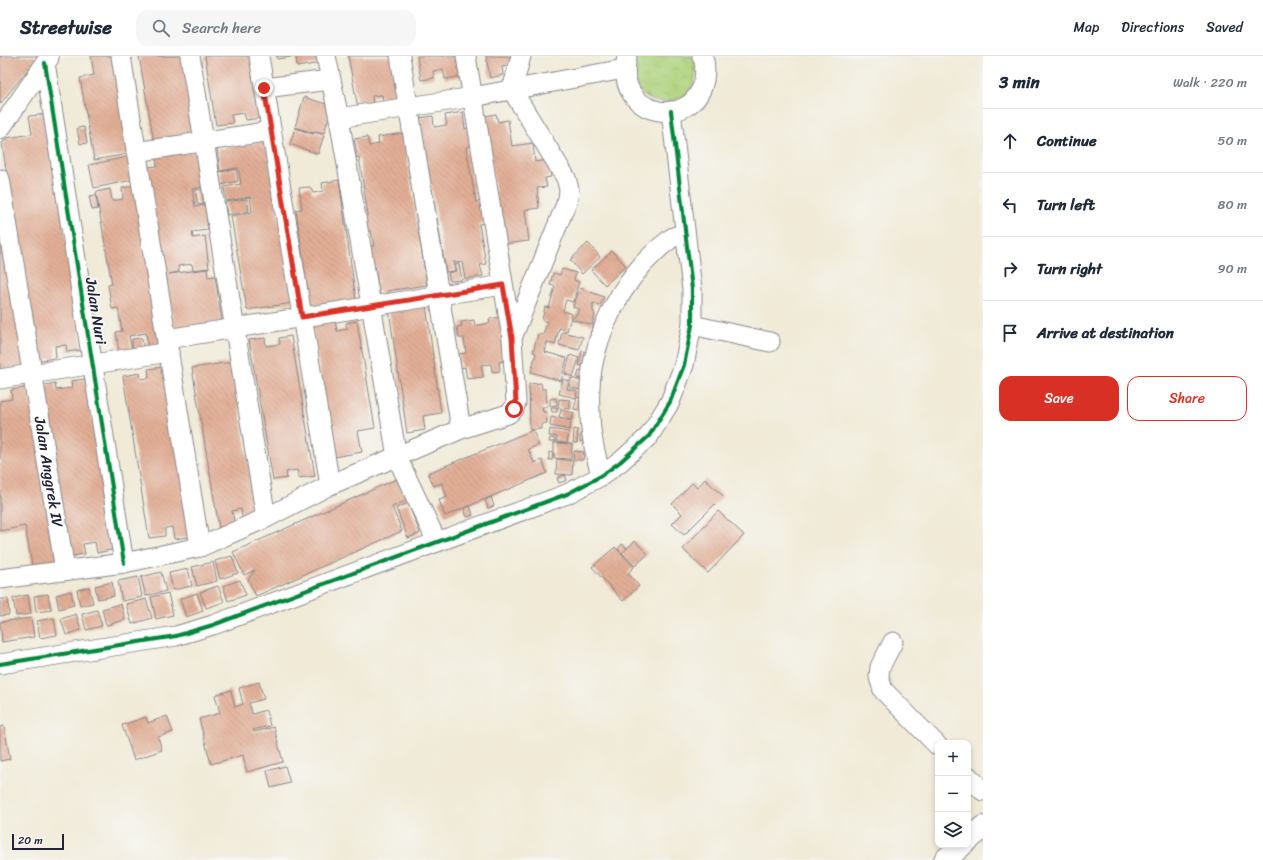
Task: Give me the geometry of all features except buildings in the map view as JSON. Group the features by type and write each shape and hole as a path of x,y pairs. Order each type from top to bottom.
{"main road":[{"path":"971,837 983,827"},
{"path":"945,860 959,848"}],"street":[{"path":"121,56 200,546"},
{"path":"190,56 266,518"},
{"path":"259,56 330,485"},
{"path":"326,56 339,118 397,457 437,542"},
{"path":"400,56 461,429"},
{"path":"0,579 124,562 200,546 266,518 330,485 461,429 508,414 514,409 516,402 512,338 466,56"},
{"path":"512,338 568,199 569,189 566,178 512,90 521,56"},
{"path":"339,118 512,90 626,62 625,81 630,92 638,101 648,108 659,112 671,112 685,107 695,98 703,86 707,57"},
{"path":"0,129 48,60"},
{"name":"Jalan Nuri","path":"48,60 92,364 124,562"},
{"path":"264,88 330,80"},
{"path":"0,664 176,636 213,625 567,494 601,476 620,462 649,436 670,402 684,365 692,325 692,289 671,112"},
{"path":"136,152 271,131"},
{"name":"Jalan Anggrek IV","path":"0,179 65,570"},
{"path":"601,476 593,442 590,414 594,359 601,335 613,307 628,283 643,264 670,239 685,233"},
{"path":"0,379 92,364 235,328 503,285"},
{"path":"692,325 770,342"},
{"path":"893,642 880,667 879,678 883,690 935,743"},
{"path":"971,779 983,791"}],"green space":[{"path":"638,56 692,56 695,74 691,87 682,97 670,101 657,101 645,96 637,86 635,69"}],"cycle path":[{"path":"45,63 124,563"},
{"path":"0,664 176,636 213,625 567,494 601,476 620,462 649,436 670,402 684,365 692,325 692,289 671,111"}],"route":[{"path":"264,88 302,317 503,285 512,338 516,402 514,409"}]}
